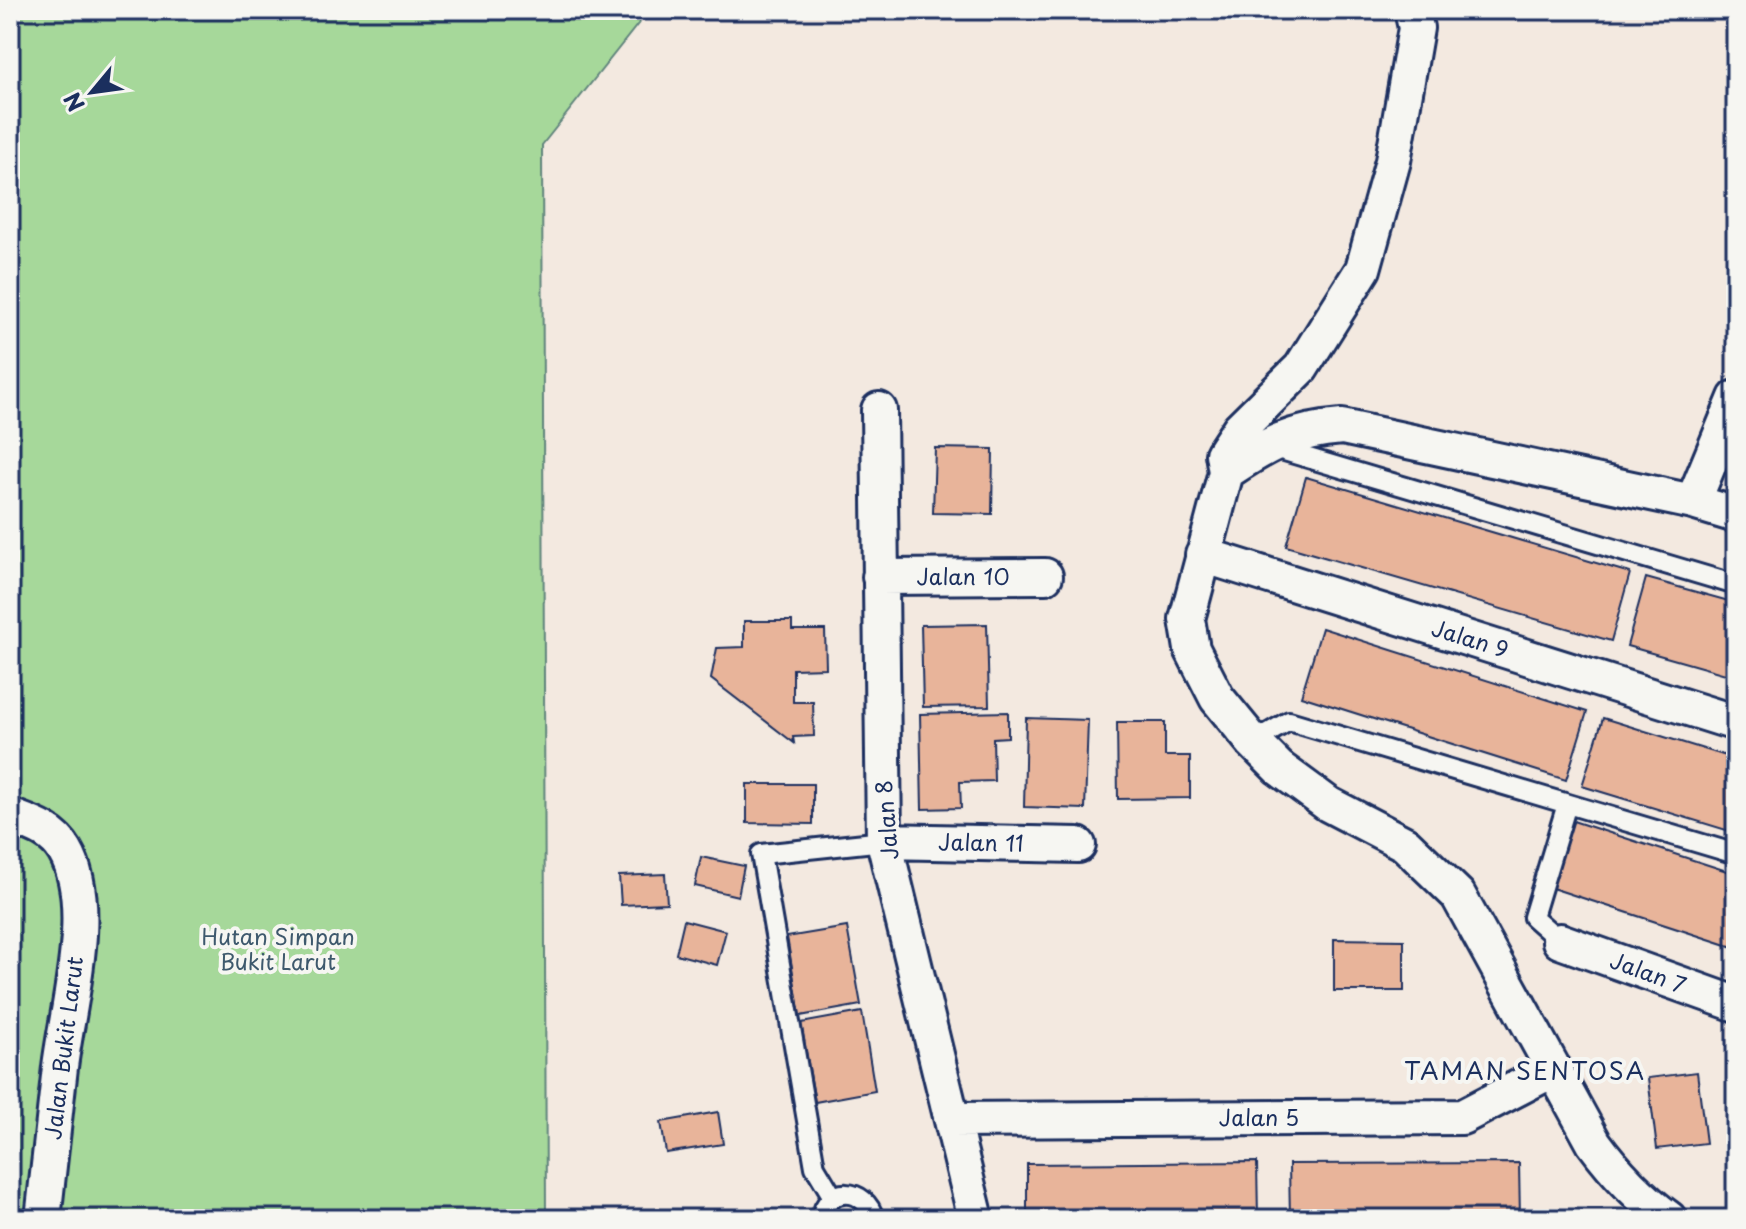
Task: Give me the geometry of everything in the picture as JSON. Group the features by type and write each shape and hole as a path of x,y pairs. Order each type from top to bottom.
{"street":[{"path":"1412,10 1416,28 1393,161 1363,269 1301,368 1240,428 1223,454 1226,472 1187,619 1192,649 1217,698 1279,768 1328,804 1405,844 1458,895 1594,1143 1614,1170 1645,1201 1669,1219"},
{"path":"1693,502 1736,398"},
{"name":"Jalan 8","path":"879,410 884,841 976,1219"},
{"path":"1226,472 1265,446 1311,429 1342,427 1693,502 1736,515"},
{"name":"Jalan 9","path":"1203,555 1736,723"},
{"name":"Jalan 10","path":"880,577 1045,576"},
{"name":"Jalan Bukit Larut","path":"10,816 46,830 65,851 79,891 76,982 60,1063 43,1219"},
{"name":"Jalan 11","path":"884,841 1078,845"},
{"name":"Jalan 7","path":"1560,941 1736,1004"},
{"name":"Jalan 5","path":"952,1120 1462,1117 1554,1069"}],"lane":[{"path":"1265,446 1736,585"},
{"path":"1253,742 1289,721 1736,854"},
{"path":"1560,941 1533,917 1567,804"},
{"path":"833,1197 815,1167 761,854 884,841"},
{"path":"821,1219 833,1197 854,1194 870,1206 874,1219"}],"green space":[{"name":"Hutan Simpan Bukit Larut","path":"10,10 649,10 542,145 546,1219 10,1219"}],"building":[{"path":"935,448 993,449 992,514 933,513"},
{"path":"1306,477 1630,573 1611,641 1286,546"},
{"path":"1646,578 1736,603 1736,677 1627,646"},
{"path":"744,621 792,621 792,630 825,630 826,668 793,669 793,702 813,702 814,736 793,737 794,743 711,679 717,648 744,647"},
{"path":"987,624 989,706 923,707 921,625"},
{"path":"1322,628 1587,712 1566,780 1301,696"},
{"path":"1008,712 1008,737 993,738 994,781 960,782 961,808 922,809 920,714"},
{"path":"1026,718 1088,720 1085,809 1024,807"},
{"path":"1603,718 1736,759 1736,833 1582,786"},
{"path":"1117,722 1165,722 1165,756 1190,756 1190,798 1118,799"},
{"path":"747,784 813,784 813,824 747,823"},
{"path":"1573,821 1736,874 1736,948 1552,888"},
{"path":"701,857 744,866 738,896 695,886"},
{"path":"665,874 667,903 621,905 619,876"},
{"path":"684,920 726,931 717,965 676,954"},
{"path":"847,927 861,1005 800,1016 787,937"},
{"path":"1334,939 1404,940 1404,991 1334,991"},
{"path":"862,1012 875,1091 815,1102 801,1023"},
{"path":"1697,1072 1706,1143 1657,1149 1648,1078"},
{"path":"718,1112 723,1144 666,1153 661,1122"},
{"path":"1257,1162 1258,1219 1027,1219 1027,1164"},
{"path":"1519,1163 1520,1219 1290,1219 1289,1164"}],"district":[{"name":"TAMAN SENTOSA","path":"1525,1072"}]}
